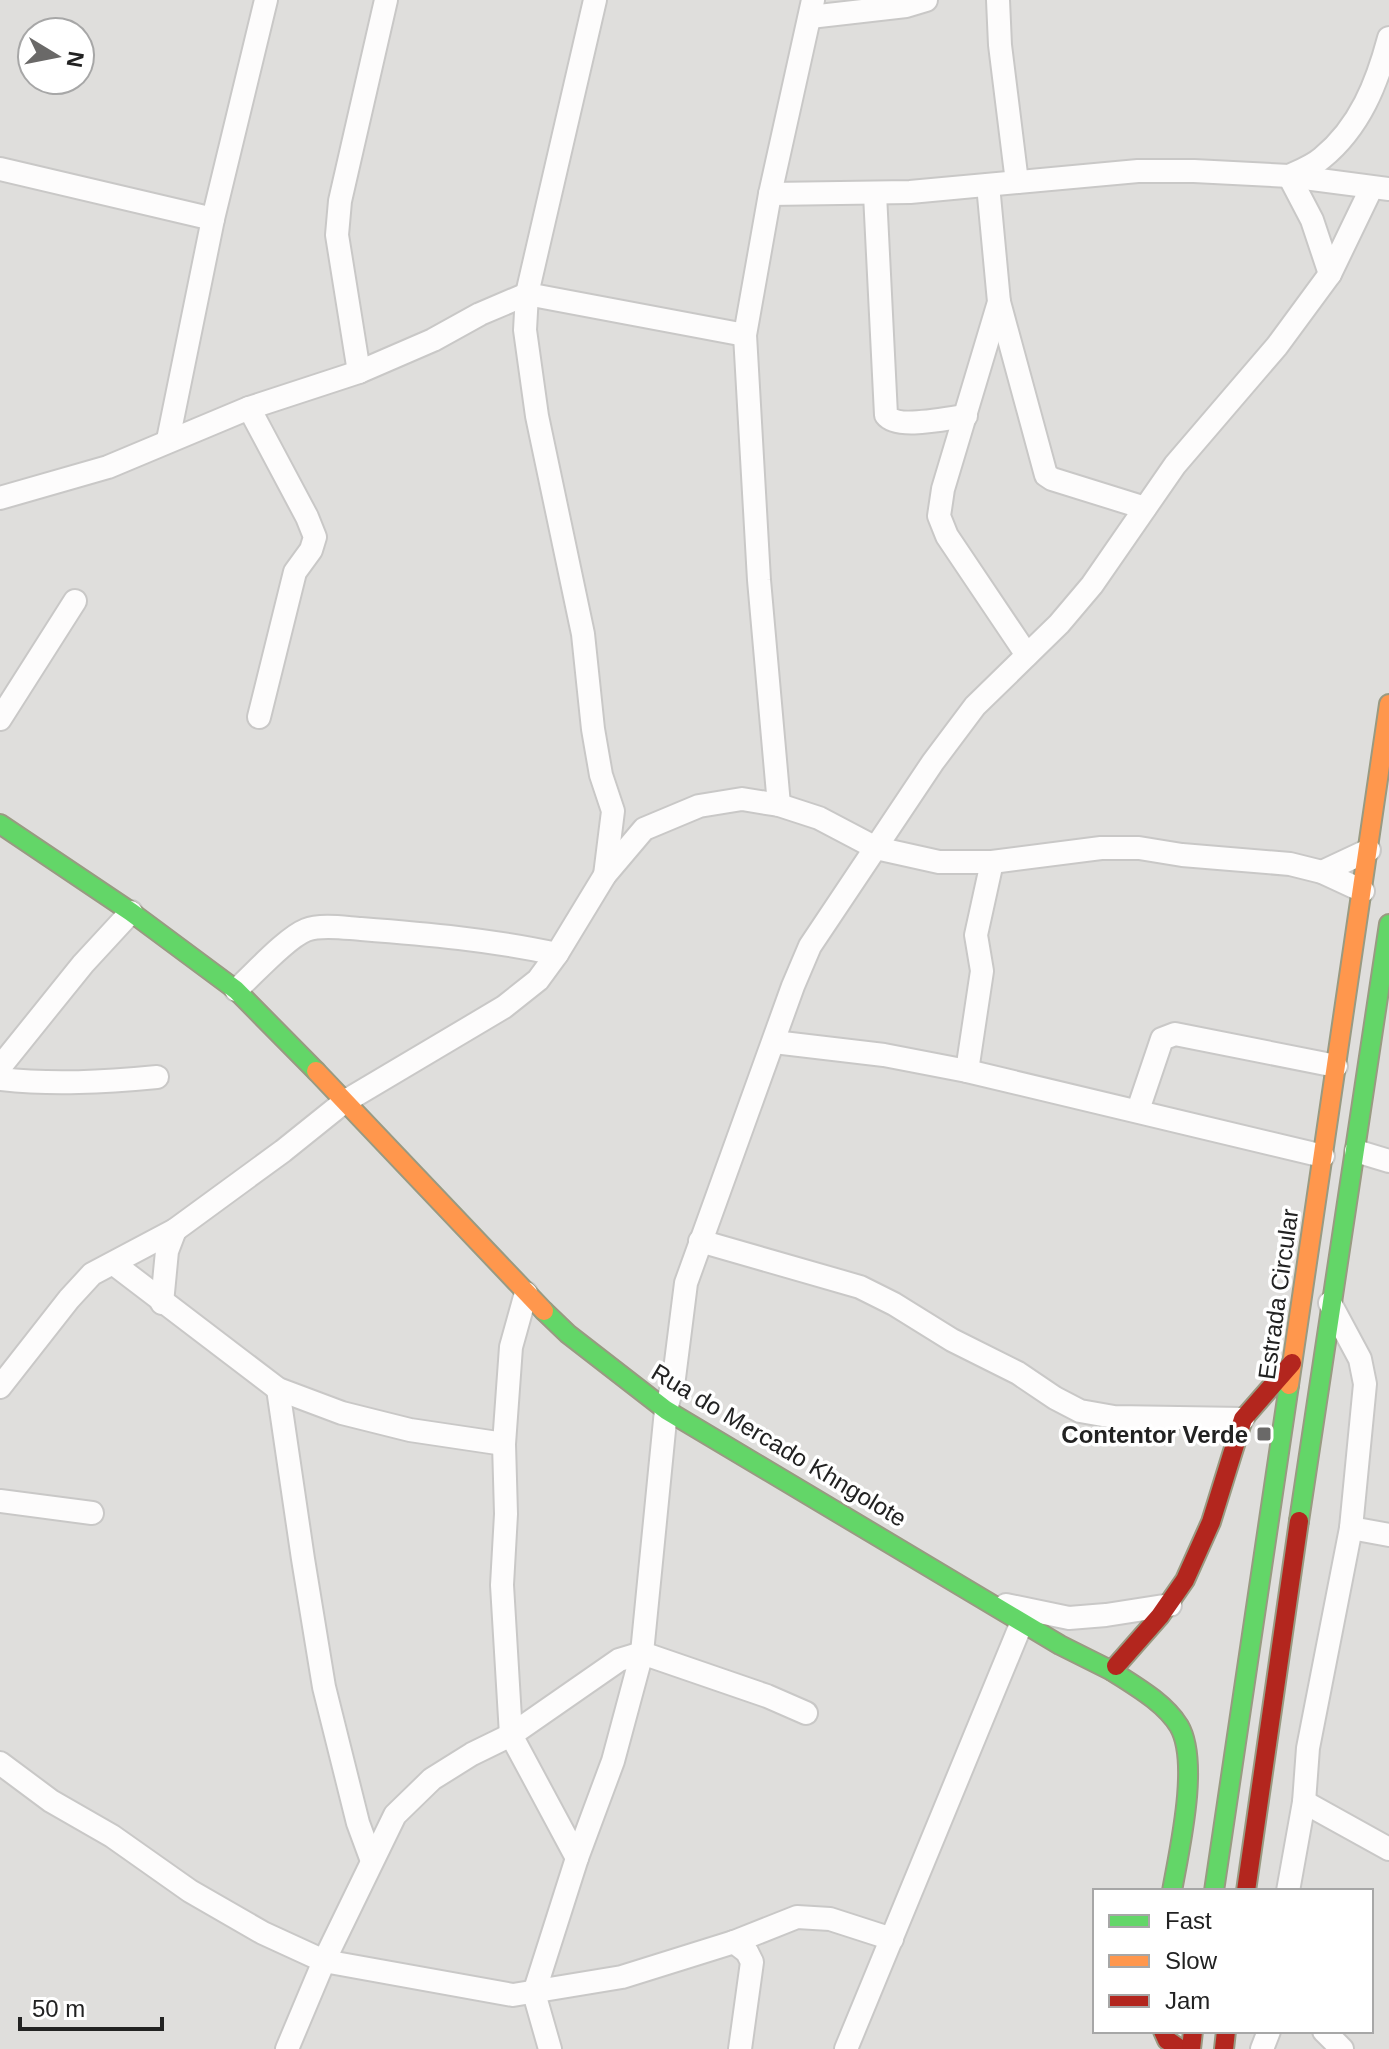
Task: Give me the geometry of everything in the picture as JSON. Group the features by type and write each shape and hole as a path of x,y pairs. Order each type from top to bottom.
{"main road":[{"name":"Estrada Circular","path":"1214,1889 1389,704"},
{"name":"Rua do Mercado Khngolote","path":"0,824 131,912 236,990 392,1149 526,1293 568,1334 666,1410 1060,1645 1112,1671 1145,1692 1182,1728 1189,1768 1172,1889"},
{"path":"1246,1889 1330,1302 1356,1151 1389,924"},
{"path":"1112,1671 1170,1605 1187,1578 1204,1538 1243,1419 1292,1363"},
{"path":"1164,2033 1167,2040 1180,2049"}],"street":[{"path":"168,440 213,219 266,0"},
{"path":"359,372 337,235 340,201 386,0"},
{"path":"595,0 527,294 525,330 537,416 583,634 601,775 613,811 605,875"},
{"path":"779,805 759,580 745,335 770,194 811,8 906,6 926,0"},
{"path":"998,0 1000,45 1017,182"},
{"path":"1289,176 1321,160 1346,134 1376,84 1389,38"},
{"path":"0,169 213,219"},
{"path":"550,2049 534,1993 577,1858 613,1761 642,1653 666,1410 674,1378 686,1283 810,946 933,762 975,706 1059,624 1092,585 1175,465 1277,346 1330,274 1380,189 1289,176 1138,171 875,194 770,194"},
{"path":"1289,176 1312,220 1330,274"},
{"path":"988,185 999,302 1046,475 1145,508"},
{"path":"875,194 886,415 890,421 901,424 966,416"},
{"path":"0,498 108,467 249,408 359,372 527,294 745,335"},
{"path":"999,302 943,489 939,516 947,536 1027,655"},
{"path":"249,408 315,537 311,550 295,572 259,717"},
{"path":"0,719 75,601"},
{"path":"0,1387 8,1365 92,1274 175,1230 344,1102 504,1007 538,980 605,875 644,829 699,806 742,799 779,805 819,818 876,848 939,862 992,862 1101,848 1139,848 1182,855 1264,860 1322,872 1363,891"},
{"path":"613,811 644,829"},
{"path":"1322,872 1369,850"},
{"path":"967,1071 982,971 976,935 992,862"},
{"path":"0,1067 83,964 131,912"},
{"path":"236,990 307,930 392,931 557,954"},
{"path":"1138,1110 1162,1039 1175,1034 1336,1066"},
{"path":"774,1042 884,1055 967,1071 1323,1156"},
{"path":"0,1079 41,1084 83,1084 157,1077"},
{"path":"1356,1151 1389,1161"},
{"path":"162,1303 167,1251 175,1230"},
{"path":"700,1241 860,1287 952,1340 1018,1373 1080,1411 1114,1417 1243,1419"},
{"path":"114,1264 278,1389 342,1413 410,1430 504,1444"},
{"path":"526,1293 511,1347 504,1444 506,1514 502,1585 511,1735 577,1858"},
{"path":"1288,1889 1304,1802 1308,1748 1351,1528 1365,1384 1360,1359 1330,1302"},
{"path":"278,1389 324,1687 358,1823 372,1861"},
{"path":"0,1501 92,1513"},
{"path":"1351,1528 1389,1535"},
{"path":"993,1603 1069,1618 1170,1605"},
{"path":"853,2047 892,1939 1022,1622"},
{"path":"287,2049 324,1961 395,1815 432,1779 511,1735 619,1660 642,1653 806,1713"},
{"path":"0,1763 51,1801 112,1836 190,1891 263,1933 324,1961 513,1995 622,1977 734,1942 797,1917 830,1919 892,1939"},
{"path":"1304,1802 1389,1849"},
{"path":"734,1942 747,1952 752,1962 740,2049"},
{"path":"1326,2033 1342,2049"}],"shaded area":[{"path":"0,0 1389,0 1389,2049 0,2049"}],"traffic: fast":[{"path":"0,824 131,912 236,990 316,1071"},
{"path":"1299,1521 1389,924"},
{"path":"544,1311 568,1334 666,1410 1060,1645 1112,1671 1116,1666"},
{"path":"1214,1889 1289,1385"},
{"path":"1112,1671 1165,1709 1179,1726 1185,1742 1188,1761 1186,1807 1172,1889"}],"traffic: slow":[{"path":"1289,1385 1389,704"},
{"path":"316,1071 544,1311"}],"traffic: jam":[{"path":"1116,1666 1160,1616 1185,1580 1211,1522 1243,1419 1292,1363"},
{"path":"1246,1889 1299,1521"},
{"path":"1164,2033 1167,2040 1180,2049"},
{"path":"1191,2049 1193,2033"},
{"path":"1224,2049 1226,2033"}],"place":[{"name":"Contentor Verde","path":"1264,1434"}]}
